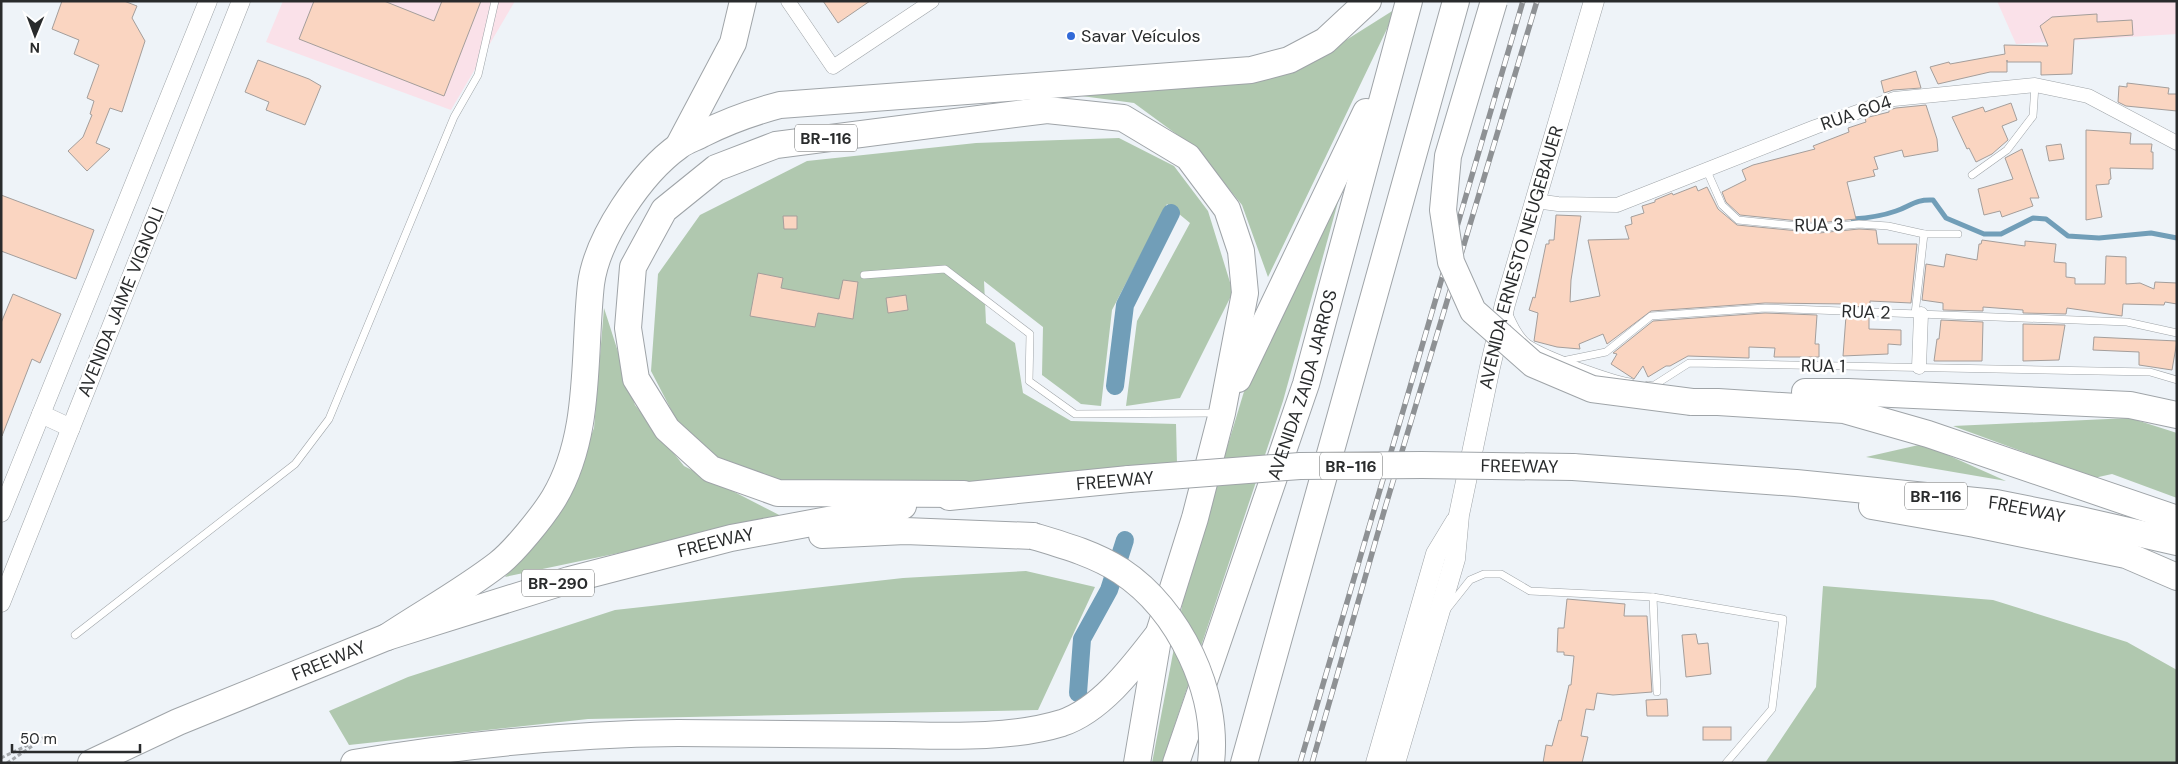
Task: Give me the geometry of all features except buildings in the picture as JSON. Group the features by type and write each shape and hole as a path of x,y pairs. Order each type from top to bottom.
{"highway":[{"path":"387,637 499,564 554,498 574,448 580,425 592,282 599,255 610,229 627,202 651,172 679,145 733,43 743,1"},
{"path":"679,145 727,122 753,112 780,105 1251,70 1289,60 1325,41 1368,1"},
{"name":"AVENIDA ZAIDA JARROS","path":"1176,763 1306,384 1409,1"},
{"path":"1244,763 1456,1"},
{"path":"1494,1 1448,156 1442,210 1451,262 1473,311 1532,364 1592,389 1705,402 1844,410 1928,434 2177,519"},
{"path":"1222,413 1394,54"},
{"name":"BR-116","path":"964,494 778,493 710,469 667,429 636,379 628,328 633,267 664,210 716,168 776,144 1047,110 1123,118 1188,157 1227,209 1241,252 1245,293 1222,413 1195,518 1159,633 1137,763"},
{"path":"1705,402 1783,393 1848,392 2130,405 2177,414"},
{"name":"FREEWAY","path":"91,763 178,722 387,637 569,580 732,538 964,494 1300,466 1573,467 1796,483 1996,503 2177,542"},
{"path":"1692,476 1975,524 2126,555 2177,577"},
{"path":"732,538 905,531 1033,536 1079,550 1122,571 1153,598 1171,622 1200,673 1212,719 1211,763"},
{"path":"354,763 411,753 608,735 676,733 950,736 1030,731 1064,722 1096,704 1133,667 1159,633"}],"main road":[{"name":"AVENIDA ERNESTO NEUGEBAUER","path":"1395,763 1455,559 1459,515 1505,304 1594,1"},
{"name":"AVENIDA ERNESTO NEUGEBAUER","path":"1376,763 1436,554 1459,515"}],"street":[{"name":"AVENIDA JAIME VIGNOLI","path":"1,513 208,1"},
{"name":"AVENIDA JAIME VIGNOLI","path":"1,603 241,1"},
{"path":"788,1 833,67 932,1"},
{"name":"RUA 604","path":"1535,200 1558,204 1617,205 1815,127 1894,99 2035,85 2088,96 2177,144"},
{"path":"1918,314 1919,368"},
{"path":"41,414 71,428"}],"lane":[{"path":"75,635 295,464 329,419 454,116 478,75 495,1"},
{"path":"1972,175 2007,150 2033,116 2035,85"},
{"name":"RUA 3","path":"1706,171 1722,205 1738,220 1819,228 1859,224 1878,225 1924,234 1958,234"},
{"path":"1918,314 1924,234"},
{"path":"864,275 945,269 1030,334 1029,381 1075,414 1222,413"},
{"path":"1505,304 1516,328 1528,343 1567,360 1635,383"},
{"name":"RUA 2","path":"1567,360 1606,352 1651,316 1764,308 2127,322 2177,332"},
{"name":"RUA 1","path":"1644,384 1653,386 1689,363 2150,372 2177,380"},
{"path":"1436,624 1470,580 1484,574 1500,574 1530,591 1653,597 1783,619 1772,709 1726,763"},
{"path":"1653,597 1658,692"}],"path":[{"path":"1,758 49,735 7,763"}],"shaded area":[{"path":"283,1 515,1 451,110 266,42"},
{"path":"1997,1 2177,1 2177,34 2016,44"}],"green space":[{"path":"1397,8 1268,277 1242,205 1198,150 1134,103 1074,95 1324,54"},
{"path":"1119,138 1174,166 1208,211 1233,292 1180,398 1126,406 1137,321 1190,223 1167,204 1112,310 1101,406 1081,404 1042,375 1043,327 984,281 986,323 1015,343 1023,393 1071,421 1176,424 1177,464 961,484 789,484 719,460 677,421 651,371 658,274 700,215 807,161 976,143"},
{"path":"1346,173 1283,401 1162,763 1152,763 1187,580 1249,375"},
{"path":"604,308 635,405 684,466 785,518 505,577 564,504 594,428"},
{"path":"2130,418 2177,433 2177,498 2112,474 2094,478 1953,426"},
{"path":"1923,444 2006,481 1866,457"},
{"path":"1026,571 1095,587 1038,710 588,719 349,745 329,711 408,677 615,610 903,578"},
{"path":"1823,586 1993,600 2127,642 2177,670 2177,763 1765,763 1816,687"}],"waterway":[{"path":"1853,219 1885,214 1917,202 1933,200 1946,218 1984,234 2001,234 2033,218 2046,219 2068,236 2099,238 2151,233 2177,238"},
{"path":"1115,386 1125,305 1171,213"},
{"path":"1078,693 1082,639 1109,590 1125,540"}],"railway":[{"path":"1300,763 1523,1"},
{"path":"1312,763 1385,508 1537,1"}],"place":[{"name":"Savar Veículos","path":"1071,36"}]}
